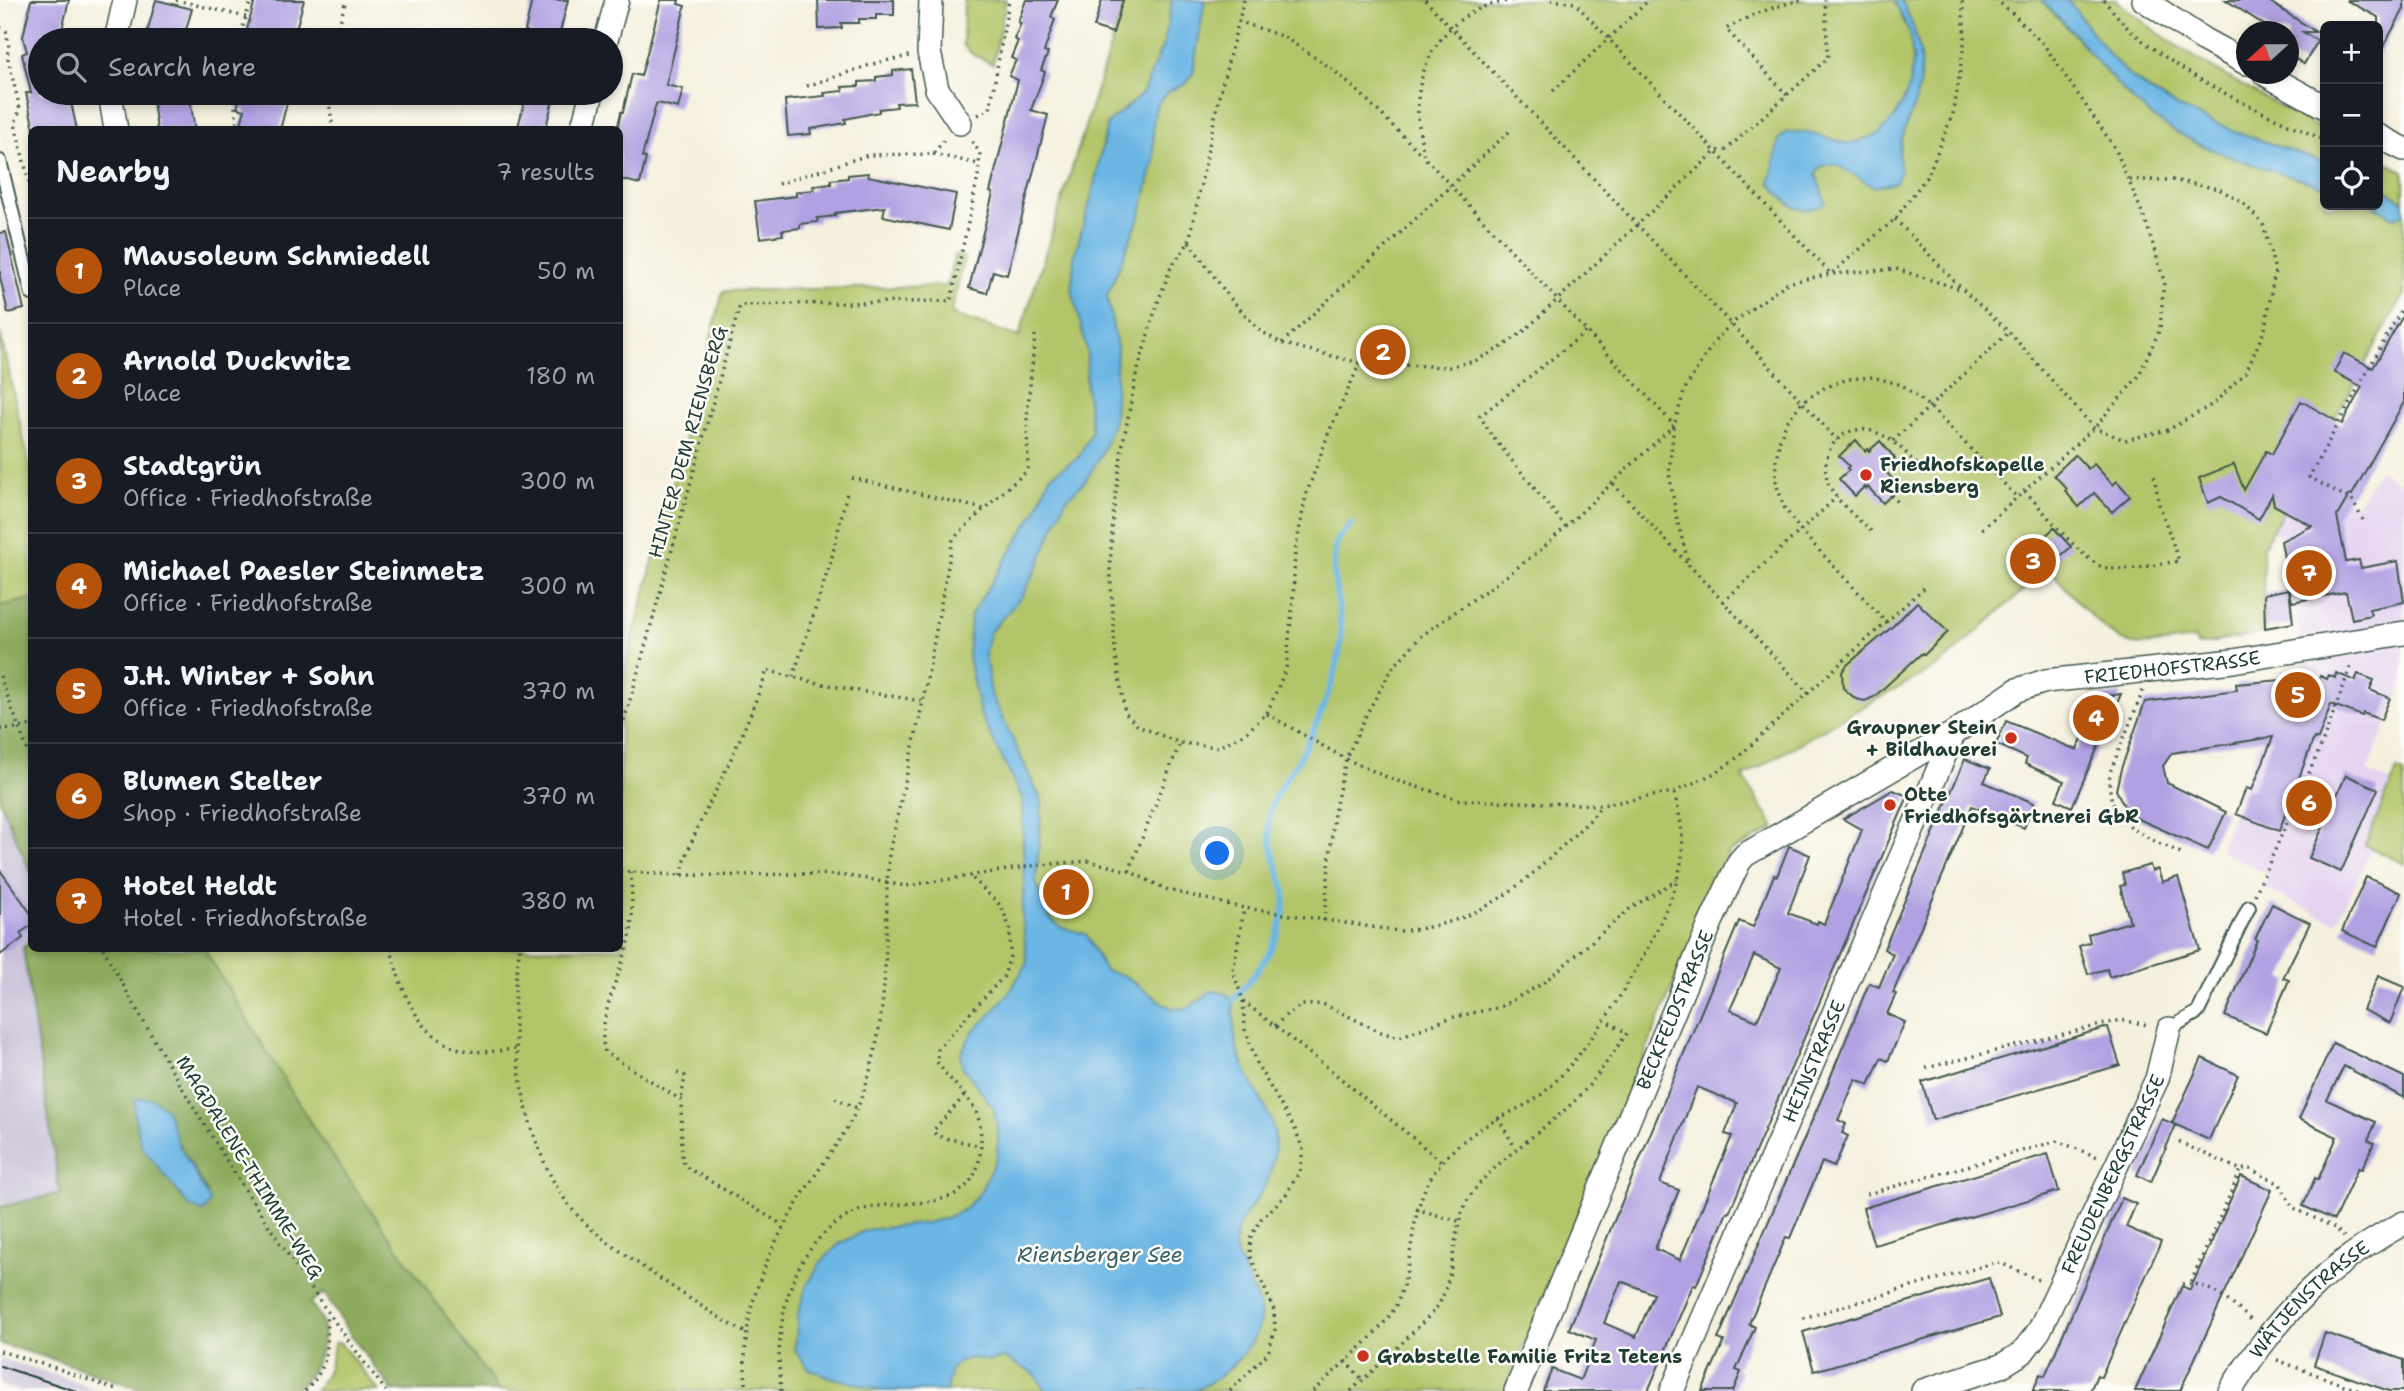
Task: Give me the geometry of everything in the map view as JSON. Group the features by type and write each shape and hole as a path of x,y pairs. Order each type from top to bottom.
{"street":[{"path":"119,28 125,0"},
{"path":"609,28 617,0"},
{"path":"931,0 929,52 937,89 960,123"},
{"path":"2144,0 2204,40 2236,58"},
{"path":"2283,84 2320,104"},
{"path":"112,105 115,126"},
{"path":"583,126 589,105"},
{"path":"2383,138 2404,149"},
{"name":"FRIEDHOFSTRASSE","path":"1954,733 2017,690 2046,681 2233,661 2404,633"},
{"name":"BECKFELDSTRASSE","path":"1516,1391 1663,1035 1739,862 1745,855 1799,822 1954,733"},
{"name":"HEINSTRASSE","path":"1672,1391 1954,733"},
{"name":"FREUDENBERGSTRASSE","path":"1923,1391 2001,1366 2022,1353 2039,1331 2157,1079 2169,1030"},
{"name":"WÄTJENSTRASSE","path":"2230,1391 2261,1343 2300,1297 2331,1269 2359,1249 2404,1223"}],"lane":[{"path":"0,161 28,277"},
{"path":"2169,1030 2198,1012 2249,907"}],"path":[{"path":"176,0 246,17"},
{"path":"243,28 251,0"},
{"path":"338,28 346,0"},
{"path":"933,154 960,123 990,109 1010,0"},
{"path":"1244,0 1189,242 1171,267 1136,376 1112,516 1110,567 1115,650 1125,713 1138,726 1180,743 1219,747 1247,732 1267,713 1286,669 1295,552 1306,495 1329,432 1360,363"},
{"path":"1424,0 1731,324 1837,440"},
{"path":"1424,157 1418,103 1422,75 1432,49 1450,27 1485,6 1513,0"},
{"path":"1551,0 1574,2 1831,274"},
{"path":"1553,91 1650,0"},
{"path":"1787,95 1726,29 1747,17 1786,3 1804,0"},
{"path":"1189,242 1229,297 1259,330 1281,344 1360,363 1449,367 1478,360 1523,332 1716,151 1726,150 1828,58 1825,0"},
{"path":"1831,274 1895,219 1928,175 1954,111 1965,38 1962,0"},
{"path":"1982,529 2094,428 2138,377 2160,329 2164,281 2146,222 2115,148 2043,45 1996,0"},
{"path":"2103,0 2130,30 2180,68 2255,110 2320,137"},
{"path":"1238,21 1284,37 1331,68 1424,157 1674,425"},
{"path":"0,27 6,31 9,47 7,55 20,109 15,124 28,178"},
{"path":"807,86 876,63 929,52"},
{"path":"235,105 237,126"},
{"path":"330,105 332,126"},
{"path":"778,184 868,155 933,154 980,164 980,153 960,123"},
{"path":"1281,344 1511,130"},
{"name":"HINTER DEM RIENSBERG","path":"623,723 740,305 951,301 980,164"},
{"path":"1895,219 1963,290 2009,332 2094,428 2125,440 2168,430 2213,404 2246,372 2265,329 2275,270 2263,224 2243,203 2218,189 2172,180 2128,180"},
{"path":"1689,565 1677,520 1669,473 1674,425 1685,389 1714,342 1731,324 1787,283 1831,274 1896,269 1963,290"},
{"path":"2363,520 2352,500 2309,477 2404,305"},
{"path":"1566,527 1492,436 1480,416 1587,331"},
{"path":"1893,441 2009,332"},
{"path":"747,1391 743,1367 746,1333 755,1294 783,1225 846,1130 857,1108 870,1069 883,1010 889,854 923,701 953,539 1028,470 1027,417 1035,335"},
{"path":"1886,622 1800,530 1784,507 1776,483 1776,460 1786,424 1802,402 1826,387 1848,379 1873,377 1902,385 1930,407 2018,498"},
{"path":"1324,921 1334,813 1346,759 1367,713 1392,669 1421,636 1506,577 1566,527 1674,425"},
{"path":"1871,531 1837,497 1830,486 1826,457 1830,446 1844,434 1868,430 1893,441 1929,477"},
{"path":"2025,491 2087,558 2101,567 2117,569 2179,561 2159,504 2154,475"},
{"path":"852,478 984,509"},
{"path":"1613,484 1809,694"},
{"path":"793,677 831,561 847,492"},
{"path":"1891,495 1900,504"},
{"path":"1723,602 1837,497"},
{"path":"1267,713 1346,759 1391,779 1461,800 1602,805 1674,792 1717,772 1738,757 1924,588"},
{"path":"2249,907 2321,746 2357,641"},
{"path":"681,874 686,855 746,729 767,670 871,694 923,701"},
{"path":"2151,670 2110,772 2108,786 2115,806 2127,826 2183,854"},
{"path":"0,676 28,753"},
{"path":"0,729 28,726"},
{"path":"1129,871 1180,743"},
{"path":"1313,1391 1385,1322 1397,1303 1416,1209 1427,1183 1442,1162 1459,1142 1536,1098 1552,1085 1583,1050 1648,946 1678,878 1683,854 1681,820 1674,792"},
{"path":"623,871 681,874 818,872 863,877 906,886 1038,865 1089,861 1129,871 1168,890 1244,908 1398,931 1424,929 1454,922 1486,908 1511,892 1591,819 1602,805"},
{"path":"631,872 630,935 614,983 601,1040 605,1052 681,1100"},
{"path":"780,1391 778,1350 781,1320 795,1275 809,1251 837,1222 859,1210 941,1200 962,1189 975,1175 981,1153 977,1115 937,1062 938,1048 1004,976 1010,956 1010,929 1002,907 970,876"},
{"path":"1275,1026 1287,1014 1302,1005 1323,1003 1383,1033 1399,1037 1450,1018 1500,1007 1542,984 1632,907 1678,878"},
{"path":"1230,1391 1268,1353 1275,1330 1274,1310 1250,1255 1251,1236 1261,1219 1285,1196 1300,1171 1303,1150 1295,1129 1258,1066 1245,1029 1243,1001 1233,971 1244,908"},
{"name":"MAGDALENE-THIMME-WEG","path":"105,952 171,1070 326,1312 386,1391"},
{"path":"392,952 396,972 407,999 420,1020 438,1038 458,1049 481,1052 515,1049"},
{"path":"519,952 514,993 515,1049 526,1110 545,1162 566,1200 582,1220 609,1243 710,1313 746,1333"},
{"path":"1243,1001 1442,1162"},
{"path":"1351,1391 1438,1307 1453,1266 1459,1221 1469,1198 1497,1165 1569,1106 1594,1079 1627,1033 1604,1019"},
{"path":"1926,1068 2121,1020 2169,1030"},
{"path":"677,1073 685,1076 681,1100 682,1157 685,1166 783,1225"},
{"path":"964,1096 933,1131 937,1136 981,1146"},
{"path":"835,1098 857,1108"},
{"path":"1498,1118 1516,1149"},
{"path":"1867,1194 2057,1141 2117,1165"},
{"path":"2179,1142 2241,1170 2248,1168 2280,1184 2292,1208 2335,1228 2359,1249"},
{"path":"2191,1282 2241,1170"},
{"path":"1416,1209 1459,1221"},
{"path":"1803,1318 1998,1262 2059,1289"},
{"path":"2182,1284 2191,1282 2221,1296 2261,1343 2360,1391"},
{"path":"305,1391 318,1378 329,1347 326,1312"},
{"path":"0,1351 118,1391"},
{"path":"1345,1361 1363,1380"}],"shaded area":[{"path":"2379,470 2404,485 2404,681 2367,772 2392,782 2365,844 2372,848 2336,923 2264,888 2269,875 2220,850 2281,680 2281,671 2305,667 2282,536 2271,532 2300,479 2357,505"},
{"path":"0,801 28,866 28,944 23,949 60,1193 0,1207"},
{"path":"0,1358 69,1379 97,1391 19,1391 0,1385"}],"green space":[{"path":"964,0 1006,0 993,64 972,54 963,45"},
{"path":"1125,0 2041,0 2149,114 2199,145 2320,185 2320,210 2381,210 2394,217 2404,214 2404,294 2263,547 2264,633 2197,645 2195,639 2134,644 2123,640 2100,624 2048,568 1940,665 1844,717 1743,777 1775,828 1729,852 1504,1391 499,1391 321,1140 206,952 623,952 623,676 723,291 946,286 955,255 964,257 951,314 1019,337"},
{"path":"2068,0 2116,0 2165,38 2236,81 2236,84 2241,84 2320,128 2320,161 2242,134 2185,110 2134,79 2096,38"},
{"path":"2383,160 2404,171 2404,202 2383,187"},
{"path":"0,333 28,459 28,600 0,606"},
{"path":"28,600 28,866 0,801 0,606"},
{"path":"2397,770 2404,773 2404,864 2365,845"},
{"path":"28,944 28,952 206,952 321,1140 499,1391 393,1391 352,1337 324,1293 310,1303 322,1322 324,1331 321,1351 307,1378 294,1391 146,1391 0,1344 0,1207 60,1193 23,948","holes":["166,1109 178,1143 207,1192 159,1167 141,1145"]},
{"path":"339,1342 379,1391 314,1391 328,1369 334,1343"}],"water":[{"name":"Riensberger See","path":"1172,0 1205,0 1193,73 1186,84 1169,91 1156,106 1153,124 1154,161 1141,213 1107,296 1117,348 1114,420 1101,455 1086,480 1065,501 1038,566 1022,596 989,633 985,654 991,694 1042,802 1036,882 1050,918 1060,927 1086,934 1105,971 1125,976 1165,1005 1175,1009 1188,1008 1211,991 1224,993 1233,1000 1237,1047 1270,1118 1275,1140 1268,1179 1240,1224 1235,1239 1236,1253 1259,1305 1260,1318 1250,1345 1240,1357 1217,1378 1193,1391 1045,1391 1035,1374 1004,1358 989,1361 972,1358 959,1362 951,1369 946,1391 885,1391 809,1369 795,1350 798,1313 807,1286 820,1263 839,1244 866,1230 926,1223 963,1210 980,1193 997,1156 998,1135 994,1109 962,1066 961,1053 974,1030 989,1017 1011,990 1027,962 1022,915 1022,798 980,714 968,658 971,615 1036,511 1050,476 1079,457 1092,430 1086,389 1087,351 1072,289 1074,256 1092,195 1107,124 1142,94 1164,43"},
{"path":"1894,0 1901,0 1907,12 1921,60 1919,86 1903,134 1899,152 1901,171 1896,182 1874,187 1835,164 1822,166 1816,174 1826,203 1808,210 1795,207 1770,183 1779,139 1787,132 1806,132 1849,144 1879,134 1895,117 1908,91 1913,61 1910,34"},
{"path":"2041,0 2068,0 2114,60 2134,79 2184,110 2241,134 2320,161 2320,185 2210,149 2168,127 2119,87"},
{"path":"2383,187 2404,202 2404,214 2394,217 2381,210"},
{"path":"150,1098 166,1108 178,1143 210,1201 204,1212 189,1206 141,1145 134,1114 135,1099"}],"building":[{"path":"31,0 69,0 62,28 28,28 28,80 22,54 27,52 23,37"},
{"path":"156,0 192,9 186,28 148,28"},
{"path":"255,0 304,0 296,28 247,28"},
{"path":"532,0 568,0 561,28 526,28"},
{"path":"661,0 679,0 678,4 685,6 666,85 683,89 678,108 656,104 642,157 646,158 640,184 623,180 623,126 618,126 632,74 641,76"},
{"path":"818,0 894,0 894,15 876,15 876,19 859,19 859,23 841,23 842,28 819,29"},
{"path":"1026,0 1058,0 1051,17 1055,19 1044,52 1048,53 1041,70 1045,72 1031,110 1048,115 1007,275 993,271 987,293 969,288 1018,80 1009,76 1016,60 1011,58 1018,41 1014,39"},
{"path":"1102,0 1123,0 1113,33 1094,27"},
{"path":"2226,0 2267,0 2316,32 2303,32 2318,41 2304,64 2299,61 2299,21 2258,21"},
{"path":"2346,0 2404,0 2404,9 2383,47 2383,21 2378,21 2378,17"},
{"path":"911,69 915,102 896,103 897,107 845,119 846,123 810,129 811,134 788,136 785,100 825,96 824,93 843,91 842,87 859,86 859,82 876,81 876,77 893,75 893,71"},
{"path":"29,105 72,105 76,126 33,126"},
{"path":"154,105 191,105 194,126 156,126"},
{"path":"238,105 286,105 281,126 240,126 245,110 237,108"},
{"path":"524,105 552,105 546,126 518,126"},
{"path":"868,173 868,176 956,194 949,230 883,216 885,207 835,213 835,216 817,218 818,222 800,224 800,228 782,230 783,235 760,238 755,201 796,196 796,192 814,190 813,186 831,184 831,180"},
{"path":"6,232 24,309 8,313 0,277 0,233"},
{"path":"2404,314 2404,402 2352,495 2350,494 2337,516 2346,562 2359,560 2361,568 2398,561 2404,602 2369,609 2371,615 2352,619 2346,592 2292,602 2281,541 2312,526 2274,505 2272,495 2259,519 2221,497 2208,503 2199,478 2234,464 2244,490 2266,451 2272,454 2301,401 2342,424 2362,387 2334,372 2344,353 2373,368"},
{"name":"Friedhofskapelle Riensberg","path":"1856,440 1865,451 1869,451 1880,441 1895,458 1885,467 1885,471 1900,487 1883,503 1868,487 1864,487 1855,496 1839,479 1849,470 1849,466 1839,456"},
{"path":"2075,455 2088,469 2094,464 2113,485 2117,481 2130,496 2112,512 2094,493 2079,507 2054,475"},
{"path":"2054,528 2071,547 2038,576 2021,558"},
{"path":"2289,589 2293,623 2265,628 2264,594"},
{"path":"1917,602 1948,632 1874,697 1865,701 1856,699 1843,688 1842,672"},
{"path":"2336,673 2355,681 2358,674 2374,680 2370,690 2390,698 2381,720 2331,704 2318,739 2314,738 2279,831 2236,814 2246,788 2252,790 2273,737 2172,753 2163,766 2167,783 2226,812 2208,850 2136,818 2124,806 2116,790 2145,702 2237,690 2236,684 2281,680 2301,688 2305,680 2319,680 2320,676 2327,679 2329,675 2335,678"},
{"path":"2121,694 2072,807 2056,800 2064,781 2025,764 2027,758 1996,744 2006,721 2077,750 2100,697"},
{"path":"1965,759 1990,769 1984,782 2034,803 2024,828 1972,806 1893,993 1896,994 1887,1014 1905,1022 1888,1061 1881,1058 1869,1085 1856,1079 1838,1120 1846,1124 1842,1133 1848,1136 1834,1167 1822,1162 1790,1238 1786,1237 1749,1324 1755,1327 1736,1370 1741,1372 1733,1391 1702,1391 1724,1341 1718,1339 1869,983 1879,987 1893,954 1884,949"},
{"path":"2346,775 2378,789 2341,872 2309,858"},
{"path":"1893,790 1908,796 1729,1213 1727,1212 1696,1286 1693,1285 1648,1391 1543,1391 1552,1369 1580,1380 1596,1340 1569,1329 1739,921 1753,927 1789,846 1810,855 1788,913 1824,924 1862,830 1843,819","holes":["1754,955 1781,968 1757,1021 1730,1010","1697,1087 1737,1103 1725,1134 1732,1136 1680,1260 1655,1249 1679,1190 1660,1183","1621,1281 1654,1294 1636,1337 1604,1323"]},
{"path":"2150,865 2152,871 2158,869 2162,882 2178,877 2200,950 2109,977 2107,969 2088,974 2079,946 2090,942 2088,934 2130,922 2120,886 2125,885 2122,873"},
{"path":"0,870 28,909 28,928 20,933 23,938 0,955"},
{"path":"2366,877 2401,893 2377,947 2342,931"},
{"path":"1056,883 1076,883 1077,900 1056,901"},
{"path":"2272,904 2310,923 2283,978 2289,980 2266,1033 2225,1016 2257,940 2255,939"},
{"path":"2378,976 2404,987 2390,1023 2363,1010"},
{"path":"2108,1027 2120,1065 1933,1120 1922,1082"},
{"path":"2333,1043 2404,1077 2404,1098 2344,1066 2327,1100 2376,1122 2368,1140 2374,1143 2362,1169 2358,1168 2334,1220 2303,1206 2337,1137 2299,1119"},
{"path":"2202,1058 2238,1075 2209,1140 2172,1123"},
{"path":"2162,1119 2176,1125 2151,1182 2137,1175"},
{"path":"2048,1154 2059,1191 1874,1245 1863,1208"},
{"path":"2241,1176 2272,1190 2180,1391 2135,1391 2182,1286 2190,1290"},
{"path":"2122,1198 2136,1204 2126,1227 2161,1242 2101,1377 2097,1375 2090,1391 2033,1391 2040,1374 2045,1376"},
{"path":"1989,1278 2000,1317 1814,1371 1803,1332"},
{"path":"2325,1333 2404,1360 2404,1391 2389,1391 2314,1365"}],"waterway":[{"path":"1233,1000 1271,950 1280,927 1285,896 1271,845 1271,807 1317,721 1336,668 1341,628 1334,575 1335,549 1339,538 1352,523"}],"tram line":[{"path":"0,1366 76,1391"}],"place":[{"name":"Arnold Duckwitz","path":"1383,352"},
{"name":"Friedhofskapelle Riensberg","path":"1866,475"},
{"name":"Stadtgrün","path":"2033,561"},
{"name":"Hotel Heldt","path":"2309,573"},
{"name":"J.H. Winter + Sohn","path":"2298,695"},
{"name":"Michael Paesler Steinmetz","path":"2096,718"},
{"name":"Graupner Stein + Bildhauerei","path":"2011,738"},
{"name":"Blumen Stelter","path":"2309,803"},
{"name":"Otte Friedhofsgärtnerei GbR","path":"1890,805"},
{"name":"Mausoleum Schmiedell","path":"1066,892"},
{"name":"Grabstelle Familie Fritz Tetens","path":"1363,1356"}]}
